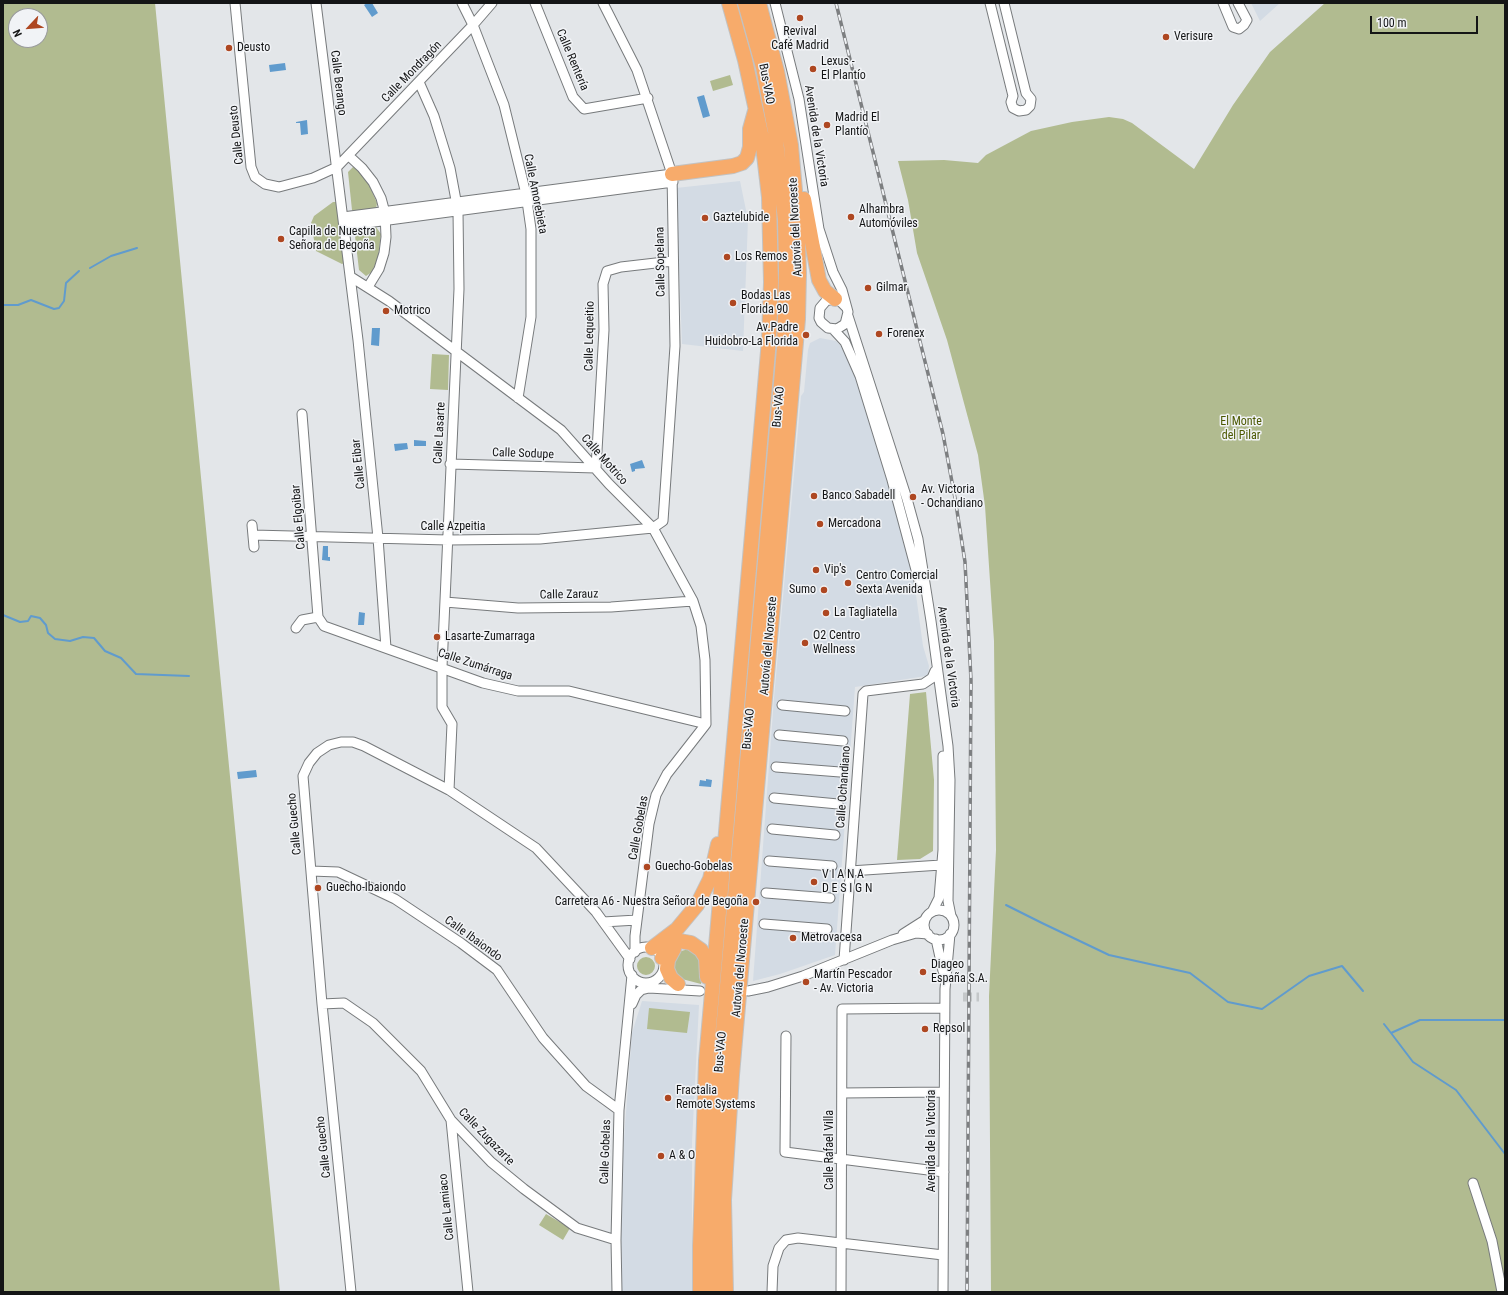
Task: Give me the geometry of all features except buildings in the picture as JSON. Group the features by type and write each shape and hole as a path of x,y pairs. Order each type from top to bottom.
{"highway":[{"name":"Autovía del Noroeste","path":"700,1292 704,1135 711,1000 729,810 768,348 771,289 769,197 762,138 729,3"},
{"name":"Bus-VAO","path":"712,1292 713,1198 719,1075 784,349 786,271 784,220 775,130 763,67 745,3"},
{"name":"Autovía del Noroeste","path":"726,1292 724,1200 732,1075 798,319 797,213 791,145 778,71 759,3"},
{"path":"672,178 733,166 745,161 750,147 750,129 755,108"},
{"path":"791,145 799,161 817,274 821,285 832,299"},
{"path":"653,951 677,929 697,905 710,879 717,856 721,822 729,810"},
{"path":"653,951 667,949 680,941 691,942 701,950 706,958 707,983 711,1000"},
{"path":"681,987 671,978 668,971 667,964 669,956 679,946 696,946"}],"street":[{"name":"Calle Deusto","path":"235,3 251,166 255,177 265,184 279,187 313,178 337,167"},
{"name":"Calle Berango","path":"316,3 344,222"},
{"name":"Calle Amorebieta","path":"462,3 473,25 504,106 526,198 532,239 531,317 518,398"},
{"name":"Calle Mondragón","path":"337,167 473,25 492,3"},
{"name":"Calle Rentería","path":"535,3 573,97 584,108 648,98"},
{"name":"Calle Sopelana","path":"603,3 637,70 648,98 672,178 675,346 663,521 653,528"},
{"name":"Avenida de la Victoria","path":"774,3 798,94 819,229 842,290 907,499 920,546 948,746 950,780 948,901 950,916"},
{"path":"990,3 1013,96 1011,102 1014,108 1019,111 1026,110 1030,106 1030,99 1026,92 1004,3"},
{"path":"1223,3 1233,27 1239,29 1244,26 1247,20 1238,3"},
{"name":"Calle Lasarte","path":"419,82 434,116 458,207 459,289 457,352 450,464 442,667 442,707 452,724 449,790"},
{"path":"349,156 362,168 373,182 381,198 385,217 384,253 379,269 368,288"},
{"path":"344,222 672,178"},
{"name":"Calle Eibar","path":"344,222 378,538 386,648"},
{"name":"Calle Lequeitio","path":"596,468 604,330 603,284 607,271 621,267 673,261"},
{"name":"Avenida de la Victoria","path":"832,299 836,290 834,272"},
{"name":"Calle Motrico","path":"351,277 457,352 561,430 609,484 653,528 693,601 701,626 705,660 706,724"},
{"path":"832,299 842,302 848,312 841,327 833,329 824,326 819,318 822,304 832,299"},
{"name":"Avenida de la Victoria","path":"833,329 848,347 856,364 875,420 915,561 935,671 943,754 939,898 932,912"},
{"name":"Calle Elgoibar","path":"302,414 313,536 318,617"},
{"name":"Calle Sodupe","path":"450,464 596,468"},
{"path":"252,525 254,547"},
{"name":"Calle Azpeitia","path":"253,535 448,540 540,539 653,528"},
{"name":"Calle Zarauz","path":"445,602 518,608 611,607 693,601"},
{"path":"296,628 302,620 318,617"},
{"name":"Calle Zumárraga","path":"318,617 324,626 442,667 483,683 518,691 569,691 706,724"},
{"name":"Calle Ochandiano","path":"844,960 863,694 866,691 923,684 932,678 935,671"},
{"path":"782,705 845,710"},
{"name":"Calle Gobelas","path":"632,955 649,824 656,796 667,774 706,724"},
{"path":"779,736 843,741"},
{"name":"Calle Guecho","path":"351,1292 322,1004 303,776 309,763 317,753 329,745 341,742 353,742 364,746 449,790 536,848 632,955"},
{"path":"776,767 840,772"},
{"path":"774,798 838,804"},
{"path":"772,829 835,835"},
{"path":"769,861 832,866"},
{"path":"850,871 941,865"},
{"name":"Calle Ibaiondo","path":"311,871 338,872 395,899 461,943 497,970 543,1038 586,1086 619,1110"},
{"path":"766,893 830,898"},
{"path":"748,991 786,982 892,940 916,933 944,938 950,934 954,923 950,916 942,910 932,912 925,920 892,940"},
{"path":"925,920 925,927 932,937"},
{"path":"603,922 637,923"},
{"name":"Calle Gobelas","path":"637,923 638,941 653,951"},
{"path":"764,924 827,929"},
{"name":"Avenida de la Victoria","path":"943,1292 944,1008 950,934"},
{"name":"Avenida de la Victoria","path":"932,937 943,969 945,989"},
{"path":"630,1000 636,988 647,982 659,977 664,968 653,951 632,955 629,970 632,975 647,982 681,987"},
{"path":"662,973 668,981 681,987"},
{"name":"Calle Gobelas","path":"617,1292 616,1240 619,1110 632,975"},
{"name":"Calle Gobelas","path":"629,1013 636,995 641,990 649,988 681,987"},
{"name":"Calle Zugazarte","path":"322,1004 344,1003 373,1022 421,1070 451,1120 491,1162 524,1189 577,1228 616,1240"},
{"name":"Calle Rafael Villa","path":"841,1292 843,1160 842,1008 944,1008"},
{"path":"786,1036 785,1152 944,1172"},
{"path":"842,1093 943,1092"},
{"name":"Calle Lamiaco","path":"451,1120 468,1292"},
{"path":"1473,1183 1492,1241 1502,1292"},
{"path":"772,1292 773,1266 779,1248 786,1240 798,1238 943,1255"}],"shaded area":[{"path":"1251,3 1280,3 1260,21"},
{"path":"740,181 748,220 743,351 682,344 676,188"},
{"path":"820,338 836,341 840,345 849,361 859,388 905,541 916,595 923,646 929,666 928,674 926,676 855,687 835,955 780,974 753,981 774,698 801,396 804,392 810,343"},
{"path":"642,1001 699,1005 692,1142 692,1292 622,1292 620,1192 632,1033"}],"green space":[{"path":"3,3 155,3 280,1292 3,1292"},
{"name":"El Monte del Pilar","path":"1325,3 1505,3 1505,1292 991,1292 989,996 996,850 994,641 985,506 978,455 947,340 917,253 908,200 898,161 944,160 978,163 986,155 1031,131 1072,122 1109,117 1123,119 1132,123 1194,169 1233,105 1270,52"},
{"path":"730,75 733,85 713,91 710,81"},
{"path":"353,167 357,168 369,185 377,203 376,209 354,213 352,210 348,172"},
{"path":"333,202 336,202 344,263 342,264 316,251 311,223 314,216"},
{"path":"376,227 381,234 378,258 372,272 366,276 359,270 355,236 361,229"},
{"path":"432,354 449,355 448,390 430,389"},
{"path":"926,692 934,780 933,851 920,859 897,860 910,694"},
{"path":"690,950 699,955 703,969 701,984 682,979 674,973 674,958 681,951"},
{"path":"646,957 652,960 655,966 652,972 646,975 640,972 637,966 640,960"},
{"path":"649,1008 690,1012 687,1033 647,1029"},
{"path":"546,1214 570,1228 563,1240 539,1225"}],"water":[{"path":"367,3 372,3 378,13 372,17 364,5"},
{"path":"285,63 286,70 270,72 269,65"},
{"path":"704,95 710,116 703,118 697,97"},
{"path":"307,120 308,134 301,135 300,123 296,122"},
{"path":"372,328 380,328 379,346 371,345"},
{"path":"414,440 426,441 426,446 414,446"},
{"path":"407,443 408,449 395,451 394,444"},
{"path":"642,460 645,468 635,469 635,471 632,472 630,464"},
{"path":"323,546 328,546 328,557 330,557 330,561 322,560"},
{"path":"359,612 365,613 364,625 358,625"},
{"path":"256,770 257,777 238,779 237,772"},
{"path":"706,779 712,780 711,787 699,786 700,780 706,781"}],"waterway":[{"path":"90,268 111,256 137,248"},
{"path":"3,305 18,305 31,300 54,309 59,308 64,301 66,283 79,271"},
{"path":"3,615 20,622 28,621 31,616 40,618 46,625 48,633 55,639 70,641 83,637 94,638 105,651 121,658 136,674 189,676"},
{"path":"1006,905 1109,955 1190,973 1228,1002 1262,1009 1309,976 1342,966 1363,991"},
{"path":"1384,1024 1391,1033 1420,1020 1505,1020"},
{"path":"1391,1033 1413,1062 1456,1090 1505,1154"}],"tunnel":[{"path":"963,997 979,997"}],"railway":[{"path":"836,3 943,434 965,562 971,680 967,1292"}],"place":[{"name":"Revival Café Madrid","path":"800,18"},
{"name":"Verisure","path":"1166,37"},
{"name":"Deusto","path":"229,48"},
{"name":"Lexus - El Plantío","path":"813,69"},
{"name":"Madrid El Plantío","path":"827,125"},
{"name":"Alhambra Automóviles","path":"851,217"},
{"name":"Gaztelubide","path":"705,218"},
{"name":"Capilla de Nuestra Señora de Begoña","path":"281,239"},
{"name":"Los Remos","path":"727,257"},
{"name":"Gilmar","path":"868,288"},
{"name":"Bodas Las Florida 90","path":"733,303"},
{"name":"Motrico","path":"386,311"},
{"name":"Forenex","path":"879,334"},
{"name":"Av.Padre Huidobro-La Florida","path":"806,335"},
{"name":"Banco Sabadell","path":"814,496"},
{"name":"Av. Victoria - Ochandiano","path":"913,497"},
{"name":"Mercadona","path":"820,524"},
{"name":"Vip's","path":"816,570"},
{"name":"Centro Comercial Sexta Avenida","path":"848,583"},
{"name":"Sumo","path":"824,590"},
{"name":"La Tagliatella","path":"826,613"},
{"name":"Lasarte-Zumarraga","path":"437,637"},
{"name":"O2 Centro Wellness","path":"805,643"},
{"name":"Guecho-Gobelas","path":"647,867"},
{"name":"V I A N A D E S I G N","path":"814,882"},
{"name":"Guecho-Ibaiondo","path":"318,888"},
{"name":"Carretera A6 - Nuestra Señora de Begoña","path":"756,902"},
{"name":"Metrovacesa","path":"793,938"},
{"name":"Diageo España S.A.","path":"923,972"},
{"name":"Martín Pescador - Av. Victoria","path":"806,982"},
{"name":"Repsol","path":"925,1029"},
{"name":"Fractalia Remote Systems","path":"668,1098"},
{"name":"A & O","path":"661,1156"}]}
